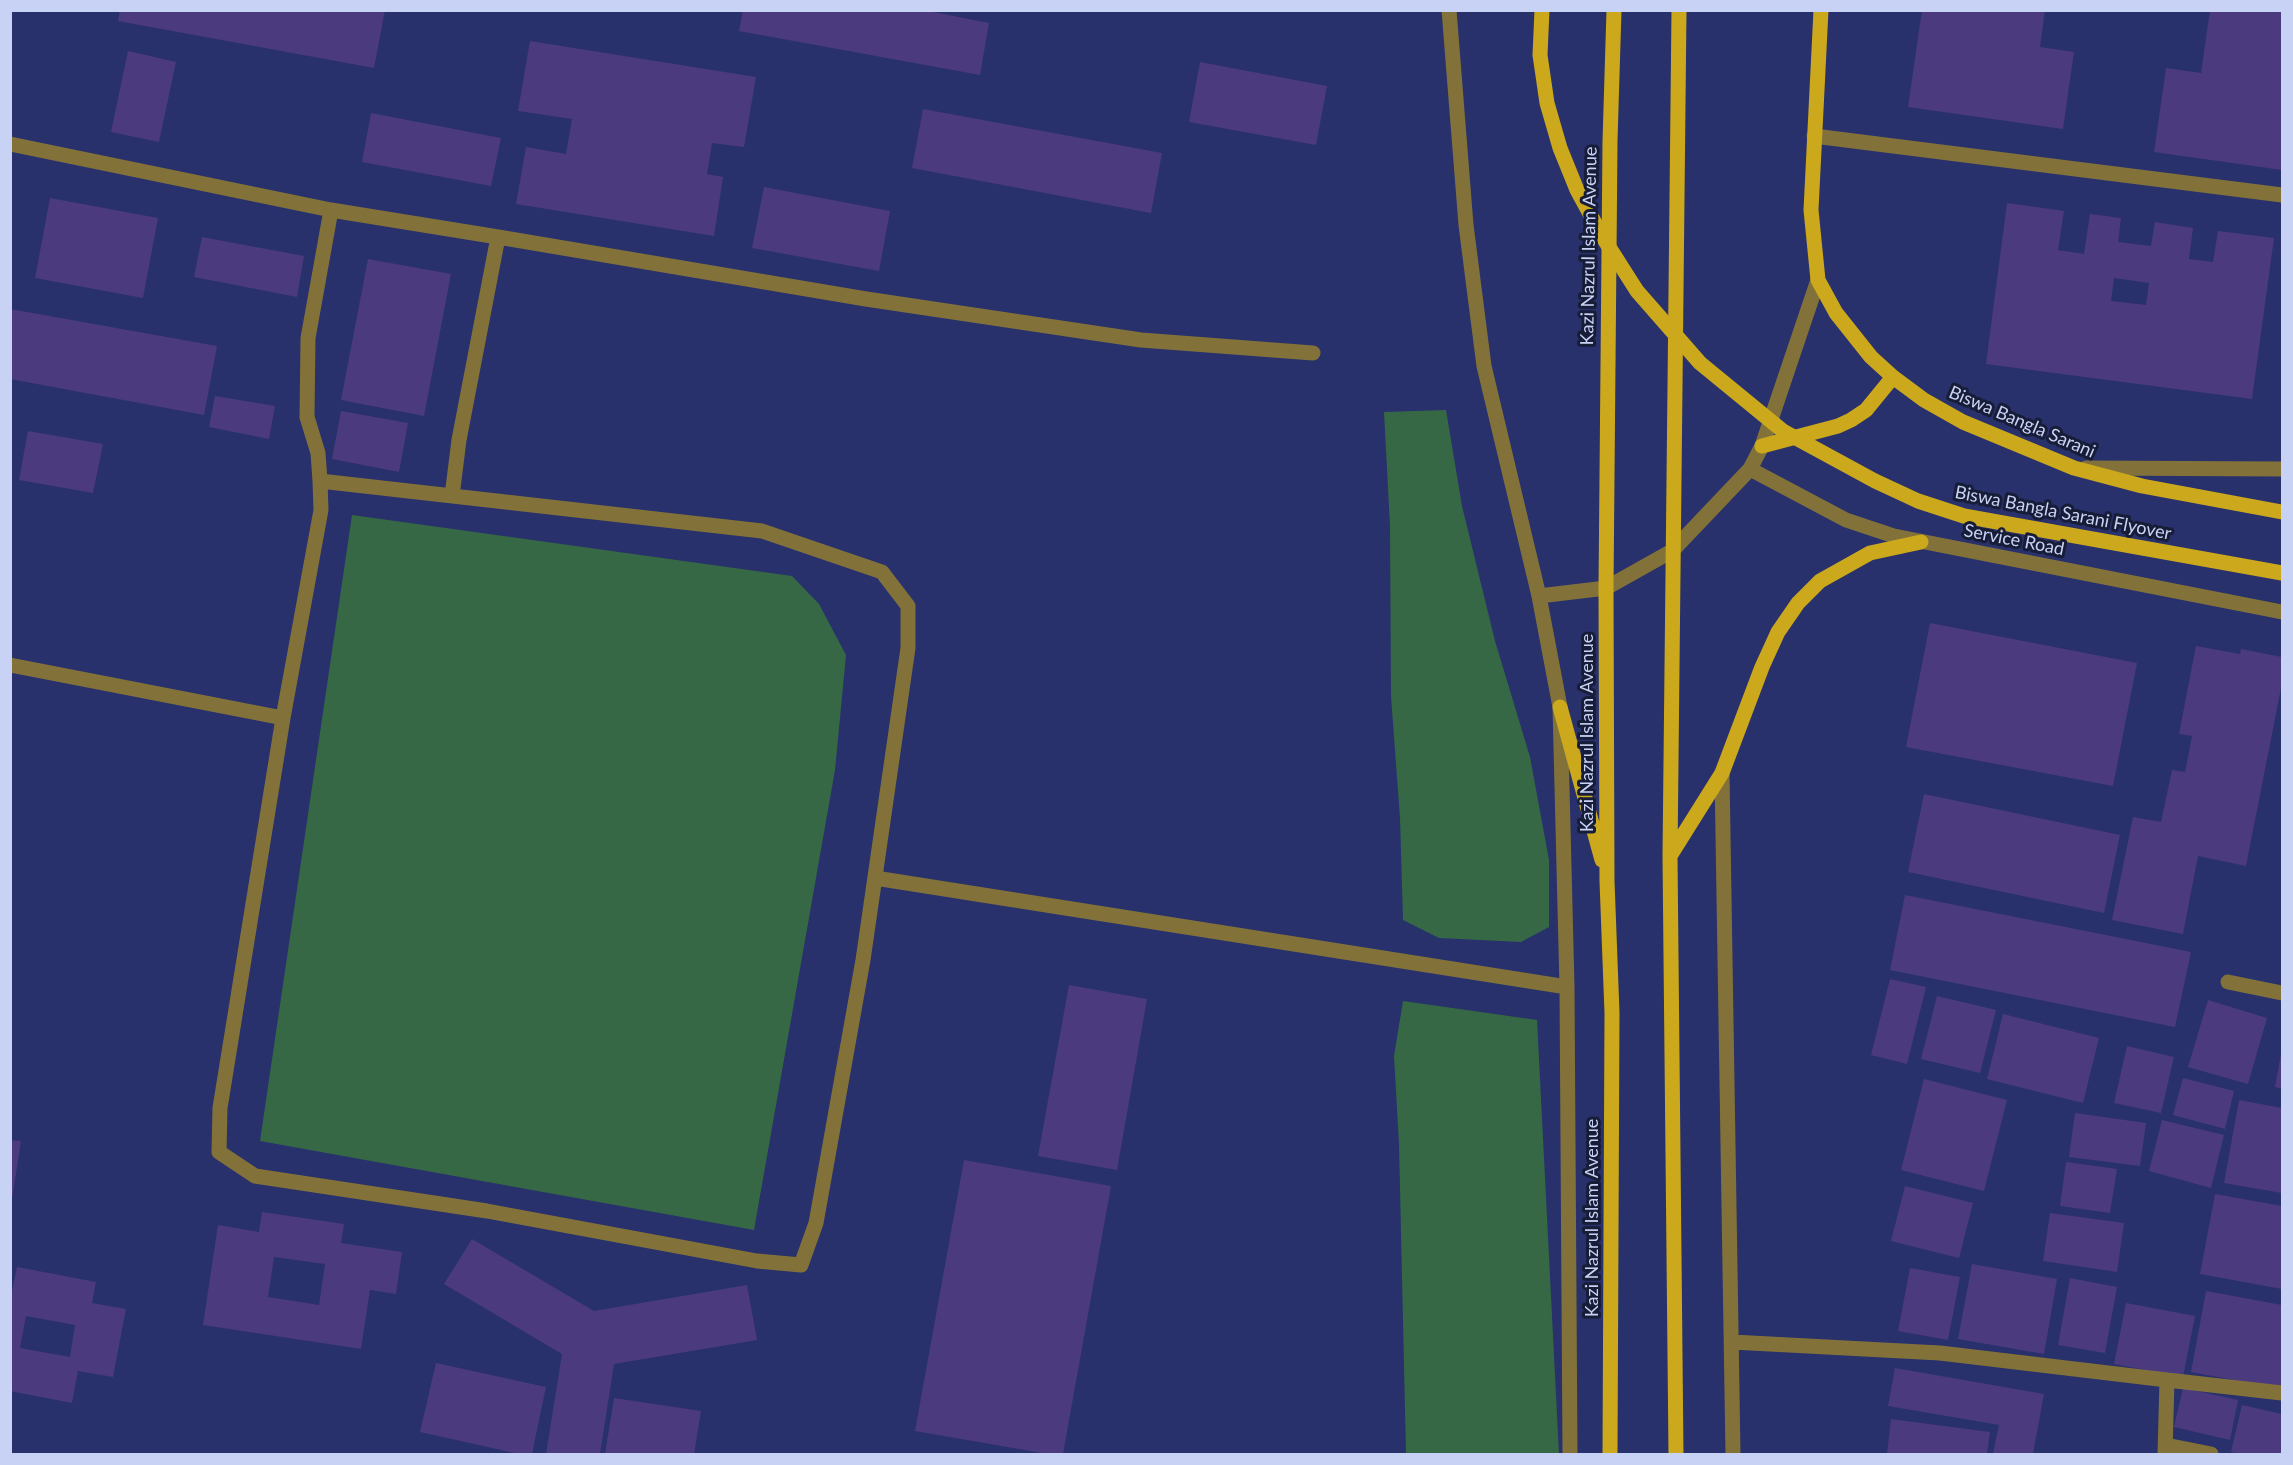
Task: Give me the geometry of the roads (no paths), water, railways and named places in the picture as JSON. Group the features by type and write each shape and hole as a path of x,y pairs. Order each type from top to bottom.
{"main road":[{"name":"Biswa Bangla Sarani Flyover","path":"1542,10 1540,55 1547,104 1577,190 1602,236 1637,291 1700,363 1783,431 1875,482 1918,501 1964,516 2283,573"},
{"name":"Kazi Nazrul Islam Avenue","path":"1610,1455 1612,1013 1608,880 1606,588 1610,141 1614,10"},
{"path":"1676,1455 1670,856 1678,10"},
{"name":"Biswa Bangla Sarani","path":"1821,10 1811,210 1818,280 1842,320 1870,357 1924,400 1963,422 2074,468 2142,486 2283,512"},
{"path":"1762,446 1838,426 1851,420 1866,410 1893,377"},
{"path":"1670,856 1722,772 1762,667 1778,632 1798,603 1820,581 1870,553 1921,542"},
{"path":"1560,707 1608,880"}],"street":[{"path":"1449,10 1466,225 1484,366 1539,596 1560,707 1567,987 1570,1455"},
{"path":"1814,136 2283,195"},
{"path":"10,144 332,210 866,298 1141,340 1313,353"},
{"path":"320,482 762,531 882,572 908,606 908,648 863,960 816,1223 801,1265 757,1261 487,1211 255,1176 219,1152 220,1108 283,718 321,510 318,453 307,417 309,338 332,210"},
{"path":"452,496 459,440 498,237"},
{"path":"1539,596 1606,588 1672,551 1750,469 1762,446 1818,280"},
{"path":"2074,468 2283,469"},
{"name":"Service Road","path":"1750,469 1846,520 1894,536 2283,612"},
{"path":"10,665 283,718"},
{"path":"1722,772 1733,1455"},
{"path":"875,878 1567,987"},
{"path":"2228,982 2283,993"},
{"path":"1732,1342 1940,1353 2283,1393"},
{"path":"2167,1380 2166,1450 2211,1455"}]}
